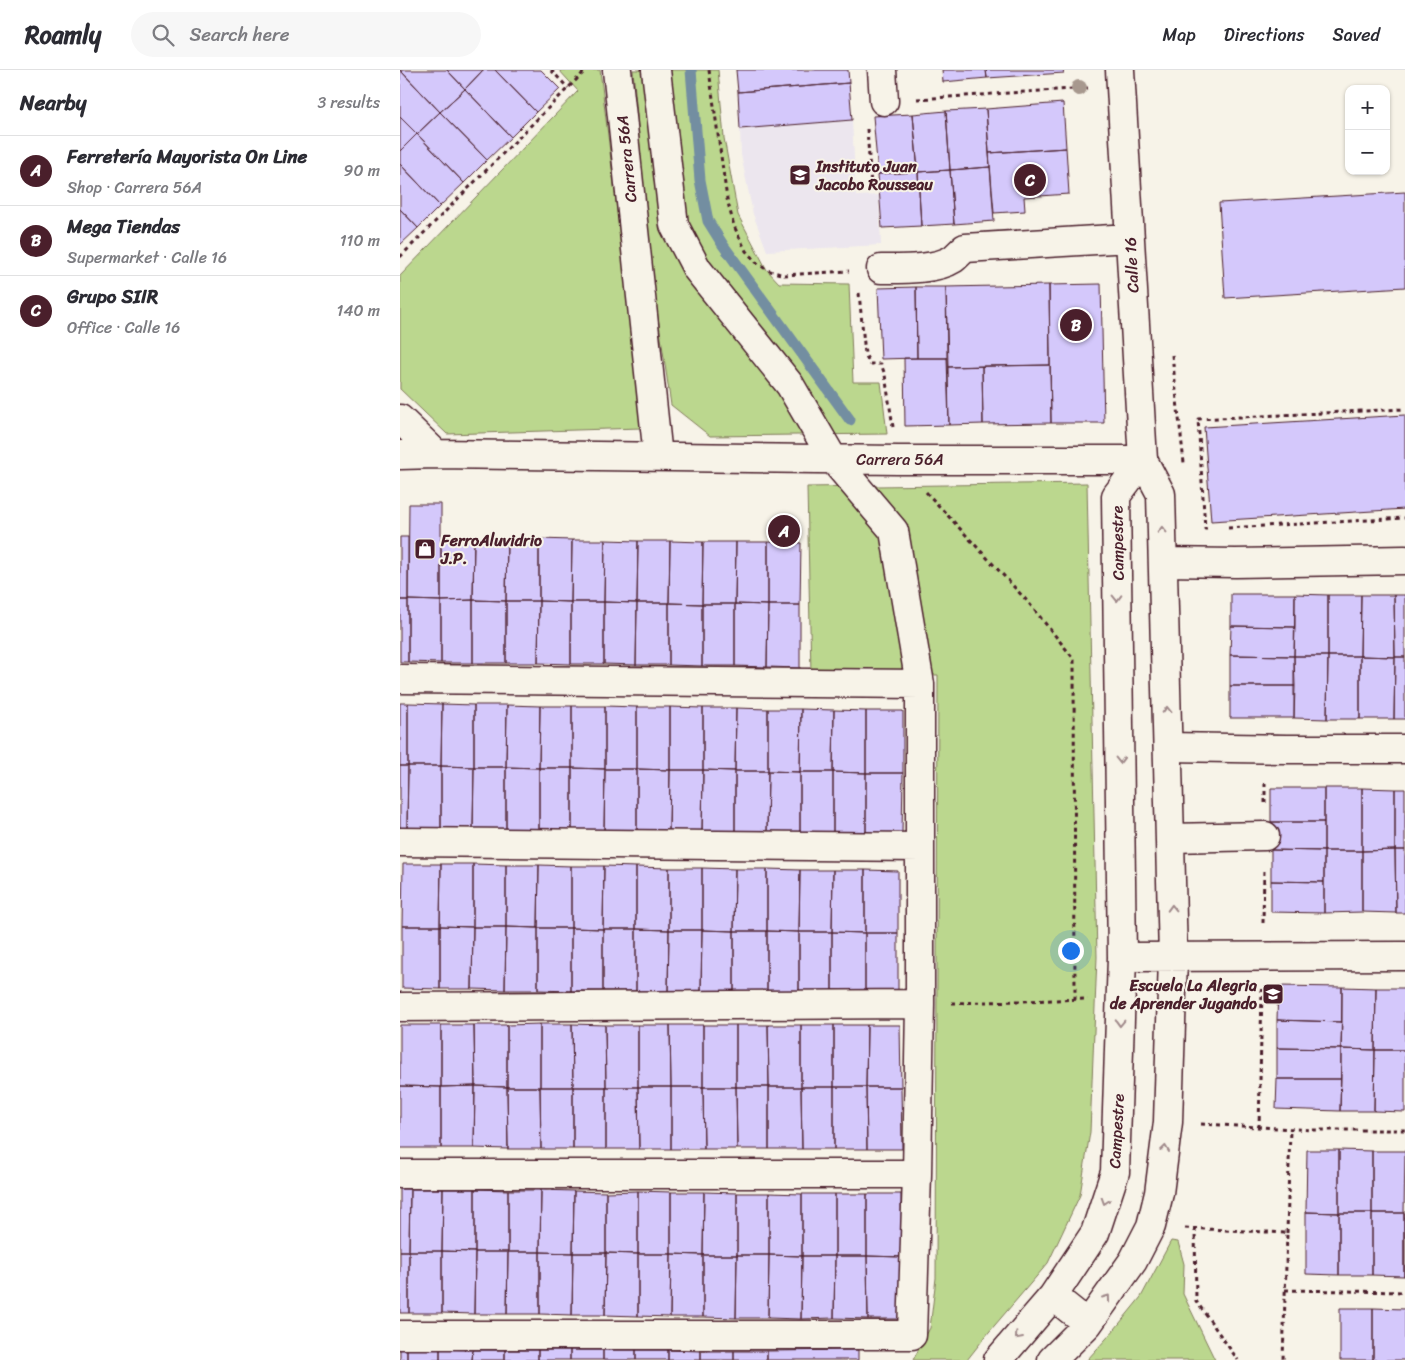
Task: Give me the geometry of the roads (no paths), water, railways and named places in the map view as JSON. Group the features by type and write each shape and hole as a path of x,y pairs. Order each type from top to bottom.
{"street":[{"name":"Carrera 56A","path":"617,70 658,457"},
{"path":"400,1335 912,1335 918,1174 920,684 894,532 833,459 790,386 697,268 674,225 656,70"},
{"path":"882,70 884,101"},
{"name":"Calle 16","path":"1120,78 1143,460"},
{"path":"881,269 912,269 934,265 952,259 965,248 1129,238"},
{"path":"400,419 436,454"},
{"name":"Carrera 56A","path":"400,455 906,460 1143,460"},
{"path":"1052,1360 1088,1324 1133,1261 1151,1226 1159,1193 1168,1122 1173,956 1161,494 1143,460"},
{"name":"Campestre","path":"998,1360 1053,1296 1095,1233 1115,1172 1122,957 1116,496 1143,460"},
{"path":"1163,562 1236,564 1405,560"},
{"path":"400,678 920,684"},
{"path":"1168,747 1405,749"},
{"path":"1170,838 1265,836"},
{"path":"400,842 920,846"},
{"path":"1122,957 1405,956"},
{"path":"400,1007 920,1004"},
{"path":"400,1174 918,1174"},
{"path":"1053,1296 1088,1324"}],"waterway":[{"path":"691,70 700,180 708,221 723,245 850,420"}],"place":[{"name":"Instituto Juan Jacobo Rousseau","path":"800,175"},
{"name":"Grupo SIIR","path":"1030,180"},
{"name":"Mega Tiendas","path":"1076,325"},
{"name":"Ferretería Mayorista On Line","path":"784,531"},
{"name":"FerroAluvidrio J.P.","path":"425,549"},
{"name":"Escuela La Alegria de Aprender Jugando","path":"1273,994"}]}
